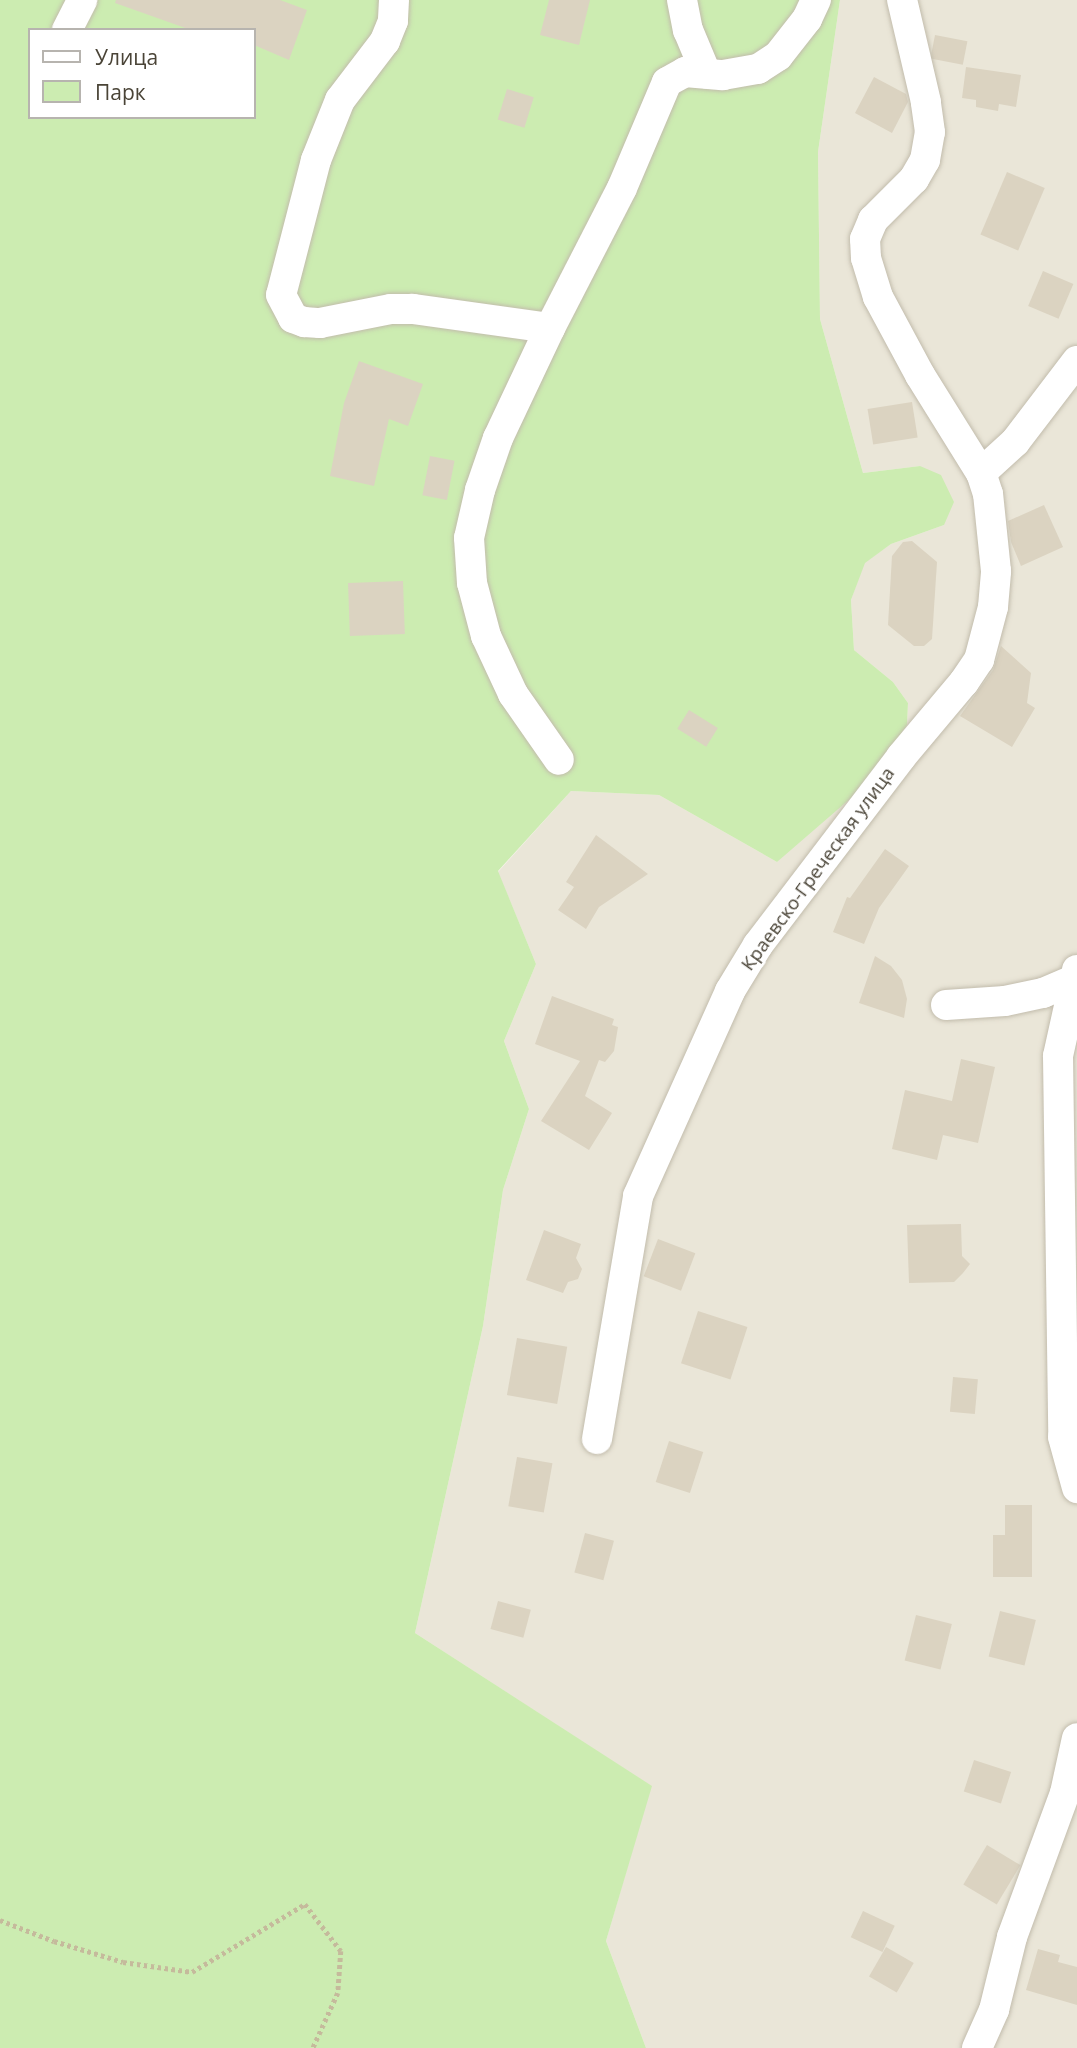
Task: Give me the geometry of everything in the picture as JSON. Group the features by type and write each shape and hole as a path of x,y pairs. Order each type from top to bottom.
{"street":[{"path":"68,28 82,0"},
{"path":"682,0 688,30 706,73"},
{"path":"559,760 513,694 486,636 472,583 469,538 480,490 498,438 550,328 601,232 667,82 685,72 741,74 768,62 778,56 807,19 816,0"},
{"name":"Краевско-Греческая улица","path":"597,1439 638,1196 730,991 758,945 979,660 993,607 996,571 988,494 981,473 920,376 878,297 866,258 865,239 873,220 914,179 925,160 930,132 926,103 902,0"},
{"path":"389,7 385,41 340,100 326,130 285,273 281,295 285,307 293,317 320,323 391,309 413,309 550,328"},
{"path":"981,473 1015,442 1077,360"},
{"path":"946,1005 1005,1001 1043,993 1075,975"},
{"path":"1075,975 1058,1056 1069,1224 1063,1437 1077,1488"},
{"path":"977,2048 994,2010 1012,1937 1065,1793 1077,1738"}],"path":[{"path":"0,1920 54,1941 123,1962 192,1972 305,1904 341,1951 338,1993 313,2048"}],"shaded area":[{"path":"840,0 1077,0 1077,2048 646,2048 606,1941 651,1786 415,1633 483,1326 503,1190 529,1109 504,1041 536,964 498,872 571,791 659,795 777,862 907,725 908,703 893,682 854,650 851,600 864,563 891,544 944,525 920,466 863,473 820,319 818,152"}],"green space":[{"path":"0,0 840,0 818,152 820,319 863,473 920,466 941,475 954,502 944,525 891,544 865,563 851,600 854,650 893,682 908,703 907,725 866,785 777,862 659,795 571,791 498,871 536,964 504,1041 529,1109 503,1190 483,1326 415,1633 652,1786 606,1941 646,2048 0,2048"}],"building":[{"path":"116,0 280,0 307,10 289,60 256,46 256,28 185,28 115,3"},
{"path":"549,0 590,0 579,45 540,35"},
{"path":"935,35 967,41 963,65 930,59"},
{"path":"966,67 1021,75 1016,107 999,104 998,111 976,107 976,100 962,98"},
{"path":"874,77 906,94 908,102 892,133 855,113"},
{"path":"507,89 534,97 524,128 498,120"},
{"path":"1007,172 1045,188 1018,251 980,235"},
{"path":"1043,271 1073,284 1059,319 1028,306"},
{"path":"359,361 423,384 408,426 389,419 374,486 330,476 344,403"},
{"path":"912,402 918,438 873,445 868,409"},
{"path":"430,456 455,461 447,500 422,495"},
{"path":"1044,505 1063,547 1021,566 1011,542 1008,521"},
{"path":"912,541 937,562 932,639 924,646 914,646 888,625 892,556 903,542"},
{"path":"403,581 405,634 350,636 348,583"},
{"path":"1001,646 1031,673 1027,703 1035,708 1012,747 960,716 993,670"},
{"path":"689,710 718,728 706,747 677,729"},
{"path":"596,835 648,874 599,907 586,929 558,910 574,887 566,882"},
{"path":"885,849 909,866 879,908 864,944 833,932 847,897 850,898"},
{"path":"875,956 891,966 902,980 907,999 904,1018 859,1003"},
{"path":"552,996 614,1019 612,1025 618,1027 614,1051 605,1062 599,1060 585,1096 612,1113 589,1150 541,1121 580,1061 535,1044"},
{"path":"961,1059 995,1067 978,1143 943,1135 937,1160 892,1149 905,1090 952,1101"},
{"path":"961,1224 962,1256 970,1264 963,1273 954,1282 909,1283 907,1225"},
{"path":"544,1230 581,1244 576,1258 582,1269 578,1279 568,1282 563,1293 526,1280"},
{"path":"658,1239 695,1253 681,1291 644,1276"},
{"path":"698,1311 747,1327 730,1379 681,1363"},
{"path":"517,1338 567,1347 557,1404 507,1395"},
{"path":"953,1377 978,1379 975,1414 950,1412"},
{"path":"669,1441 703,1452 690,1493 656,1482"},
{"path":"517,1457 552,1463 544,1512 508,1506"},
{"path":"1005,1505 1032,1505 1032,1577 993,1577 993,1535 1005,1535"},
{"path":"585,1533 614,1541 603,1580 574,1573"},
{"path":"498,1601 531,1610 523,1638 490,1629"},
{"path":"1000,1611 1036,1620 1025,1666 989,1657"},
{"path":"916,1615 952,1624 941,1670 905,1661"},
{"path":"974,1760 1011,1772 1001,1803 964,1791"},
{"path":"987,1845 1020,1865 997,1905 963,1884"},
{"path":"863,1911 895,1926 882,1952 851,1937"},
{"path":"886,1947 914,1963 897,1992 869,1976"},
{"path":"1038,1949 1060,1955 1058,1962 1077,1967 1077,2005 1026,1990"}]}
